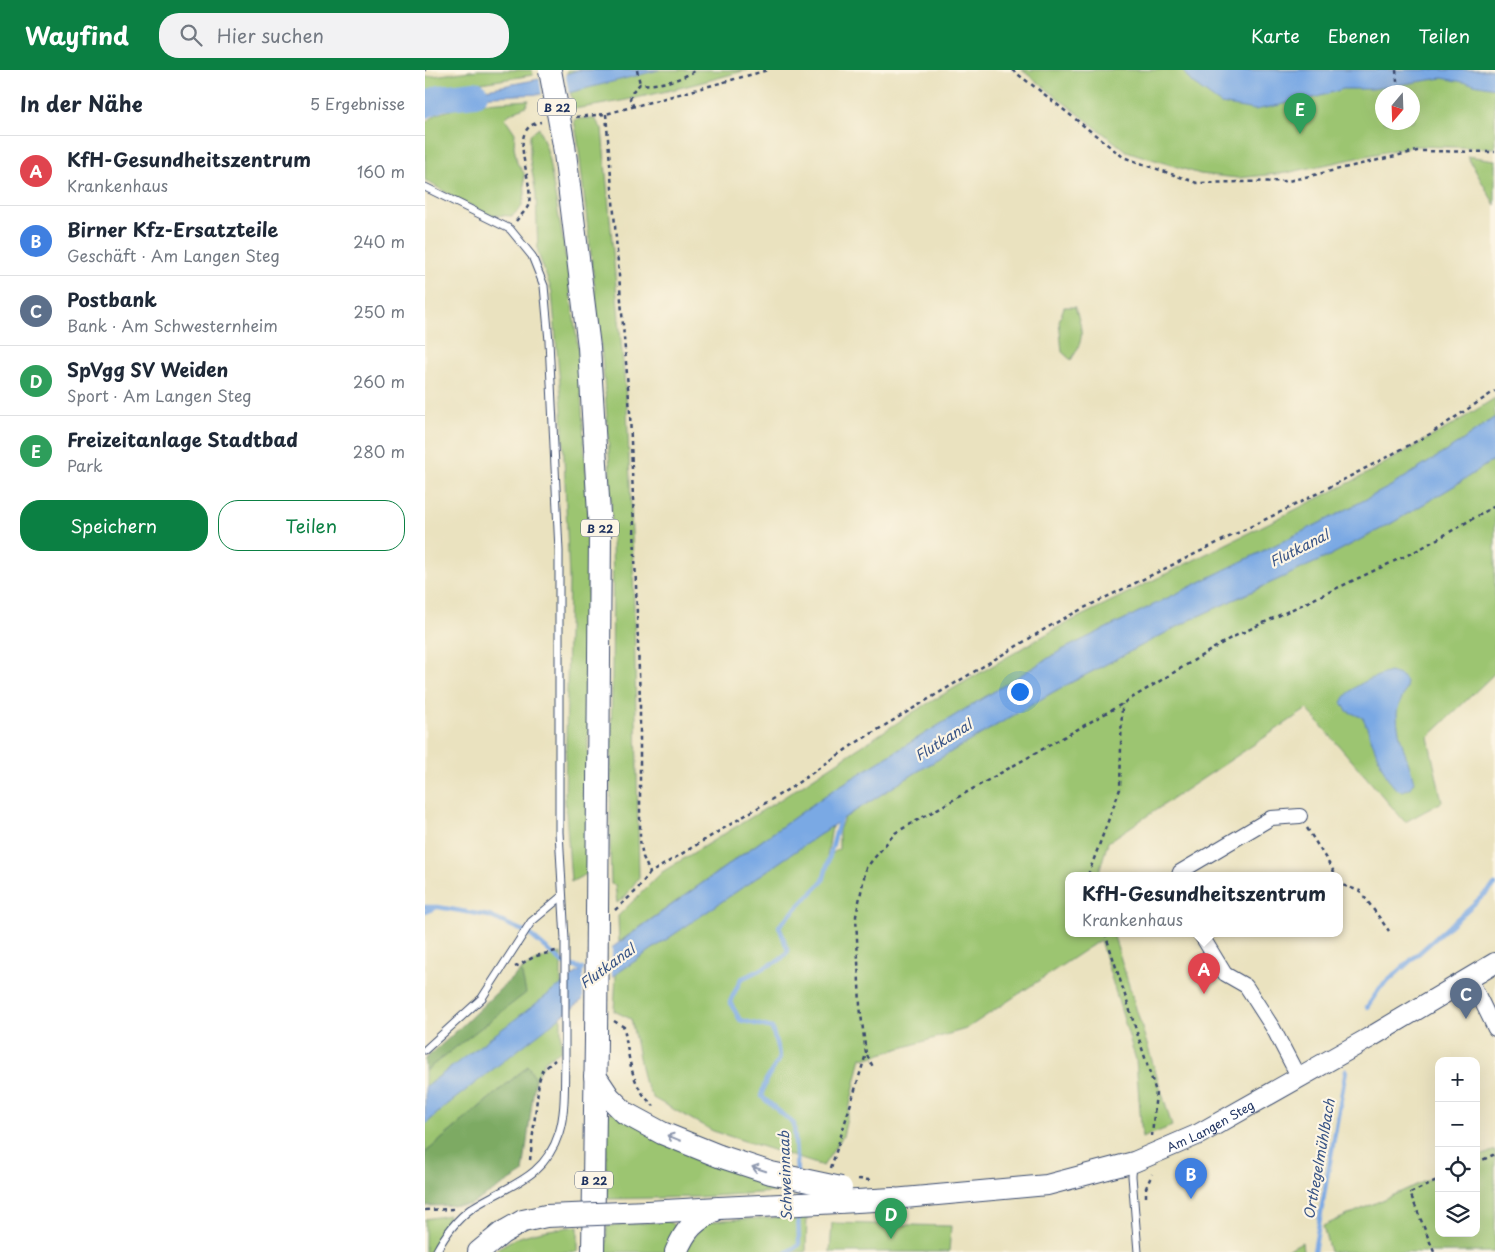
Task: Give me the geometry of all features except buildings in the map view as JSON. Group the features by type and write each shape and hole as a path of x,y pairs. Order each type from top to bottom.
{"main road":[{"name":"B 22","path":"550,70 563,145 589,347 600,531 605,913 596,1038 593,1252"},
{"path":"595,1076 609,1097 625,1113 662,1133 719,1156 771,1173 893,1199"},
{"path":"479,1252 502,1233 523,1221 546,1216 719,1208 836,1188"},
{"path":"676,1252 683,1236 697,1219 719,1208"}],"street":[{"path":"1180,872 1271,818 1300,816"},
{"path":"1202,937 1225,974 1246,986 1273,1028 1299,1078"},
{"name":"Am Langen Steg","path":"893,1199 1047,1185 1134,1162 1199,1134 1299,1078 1495,963"},
{"path":"1470,978 1495,1029"}],"lane":[{"path":"425,187 510,229 532,256 544,286 549,340 559,551 559,823 565,940 564,1096 559,1134 548,1155 537,1170 517,1184 472,1208 444,1238 436,1252"},
{"path":"425,1050 482,998 531,922 562,896"},
{"path":"1134,1162 1132,1176 1138,1252"}],"path":[{"path":"637,70 640,84"},
{"path":"634,107 630,99 633,91 640,84 652,85 688,75 696,70"},
{"path":"573,117 606,114 768,70"},
{"path":"1012,70 1123,157 1197,183 1288,181 1417,151 1495,152"},
{"path":"1396,70 1397,85"},
{"path":"606,114 630,412 640,701 639,840 643,857 650,872"},
{"path":"510,229 528,206 530,196 522,144 524,133 533,124 549,121"},
{"path":"605,913 635,892 650,872 791,787 862,739 1077,611 1292,506 1385,458 1430,434 1495,391"},
{"path":"873,1068 866,1054 860,1006 857,916 866,868 895,833 1122,704 1229,639 1418,550 1495,506"},
{"path":"1089,872 1120,788 1122,704"},
{"path":"1300,816 1335,872"},
{"path":"1343,885 1360,891 1389,931"},
{"path":"1106,937 1156,1092 1152,1140"},
{"path":"625,1027 630,1069 636,1085 655,1107"},
{"path":"836,1188 866,1054"},
{"path":"529,1176 539,1081 542,1071"},
{"path":"1480,1160 1493,1155 1495,1159"},
{"path":"1434,1252 1410,1193 1435,1182"},
{"path":"425,1210 472,1208"}],"green space":[{"path":"478,70 532,70 533,75 425,93 425,77"},
{"path":"567,70 747,70 639,97 573,109"},
{"path":"1022,70 1495,70 1495,148 1413,146 1286,173 1238,178 1200,174 1126,151"},
{"path":"529,100 526,106 505,118 515,133 514,146 517,163 524,173 525,194 521,208 512,216 491,215 459,200 425,180 425,123 437,114 470,104"},
{"path":"595,119 602,129 627,408 633,558 639,877 625,897 617,903 615,885 611,884 610,847 613,566 608,432 597,307 574,120"},
{"path":"539,128 547,150 564,246 578,348 588,502 588,873 571,882 565,799 569,580 562,408 552,292 538,253 536,194 530,159 530,135"},
{"path":"1467,156 1495,160 1495,205"},
{"path":"1064,307 1075,307 1081,329 1081,340 1071,360 1062,352 1059,321"},
{"path":"1495,398 1495,417 1459,443 1391,486 1060,651 833,790 619,942 618,916 662,872 781,799 915,711 1057,628 1357,479 1454,424"},
{"path":"1495,459 1495,673 1428,737 1442,802 1405,822 1307,709 1108,842 1099,872 1065,872 1065,937 1114,937 1172,1126 1142,1138 1136,1060 1100,940 966,1029 867,1058 861,1057 843,1136 823,1166 713,1131 653,1098 644,1081 631,1019 614,1011 616,974 832,826 827,857 839,849 839,830 844,818 920,770 1055,691 1194,618 1327,557 1392,523"},
{"path":"561,953 561,985 425,1087 425,1071 525,993 521,970 538,960"},
{"path":"521,970 526,993 425,1071 425,1059"},
{"path":"561,1015 561,1050 545,1061 535,1079 528,1066 425,1153 425,1125 443,1108"},
{"path":"528,1066 535,1079 523,1173 470,1205 425,1206 425,1153"},
{"path":"612,1112 804,1190 697,1197 607,1199 606,1117"},
{"path":"1495,1150 1495,1252 1330,1252 1323,1226 1435,1177 1435,1237 1480,1237 1480,1156"},
{"path":"449,1215 432,1252 425,1252 425,1219"},
{"path":"807,1216 806,1252 684,1252 703,1224 722,1220"},
{"path":"668,1221 675,1226 666,1252 606,1252 607,1226"},
{"path":"832,1223 951,1226 949,1252 830,1252"},
{"path":"578,1226 578,1252 494,1252 512,1240 523,1236"},
{"path":"1302,1242 1303,1252 1283,1252"}],"water":[{"path":"578,70 659,70 568,93 440,98 566,74"},
{"path":"1182,70 1495,70 1495,88 1442,78 1397,85 1375,85 1375,89 1372,89 1343,89 1314,98 1255,110 1221,104 1192,83"},
{"name":"Flutkanal","path":"1495,417 1495,459 1392,523 1327,557 1194,618 1055,691 920,770 844,818 616,974 443,1108 425,1125 425,1087 582,969 833,790 1060,651 1391,486 1459,443"},
{"path":"1390,672 1399,675 1406,682 1397,714 1401,740 1414,782 1409,789 1401,791 1395,788 1389,781 1363,718 1347,711 1342,703 1345,697 1356,687"}],"pier":[{"path":"565,71 569,95 542,96 539,76"},
{"path":"612,944 612,981 583,1002 583,965"}],"waterway":[{"path":"425,105 440,98 475,94"},
{"name":"Schweinnaab","path":"797,1173 794,1124 761,1096 766,1080 780,1058 772,1028 740,1020 730,1002 741,979 780,960 788,951 779,926 823,881 840,818"},
{"name":"Orthegelmühlbach","path":"1367,1007 1380,988 1495,885"},
{"name":"Flutkanal","path":"425,907 438,907 489,916 528,933 563,963 582,969"},
{"path":"425,912 435,908"},
{"name":"Orthegelmühlbach","path":"1314,1252 1346,1070"},
{"name":"Schweinnaab","path":"787,1252 799,1245 798,1211"}],"place":[{"name":"Freizeitanlage Stadtbad","path":"1300,134"},
{"name":"KfH-Gesundheitszentrum","path":"1204,994"},
{"name":"Postbank","path":"1466,1019"},
{"name":"Birner Kfz-Ersatzteile","path":"1191,1199"},
{"name":"SpVgg SV Weiden","path":"891,1239"}]}
